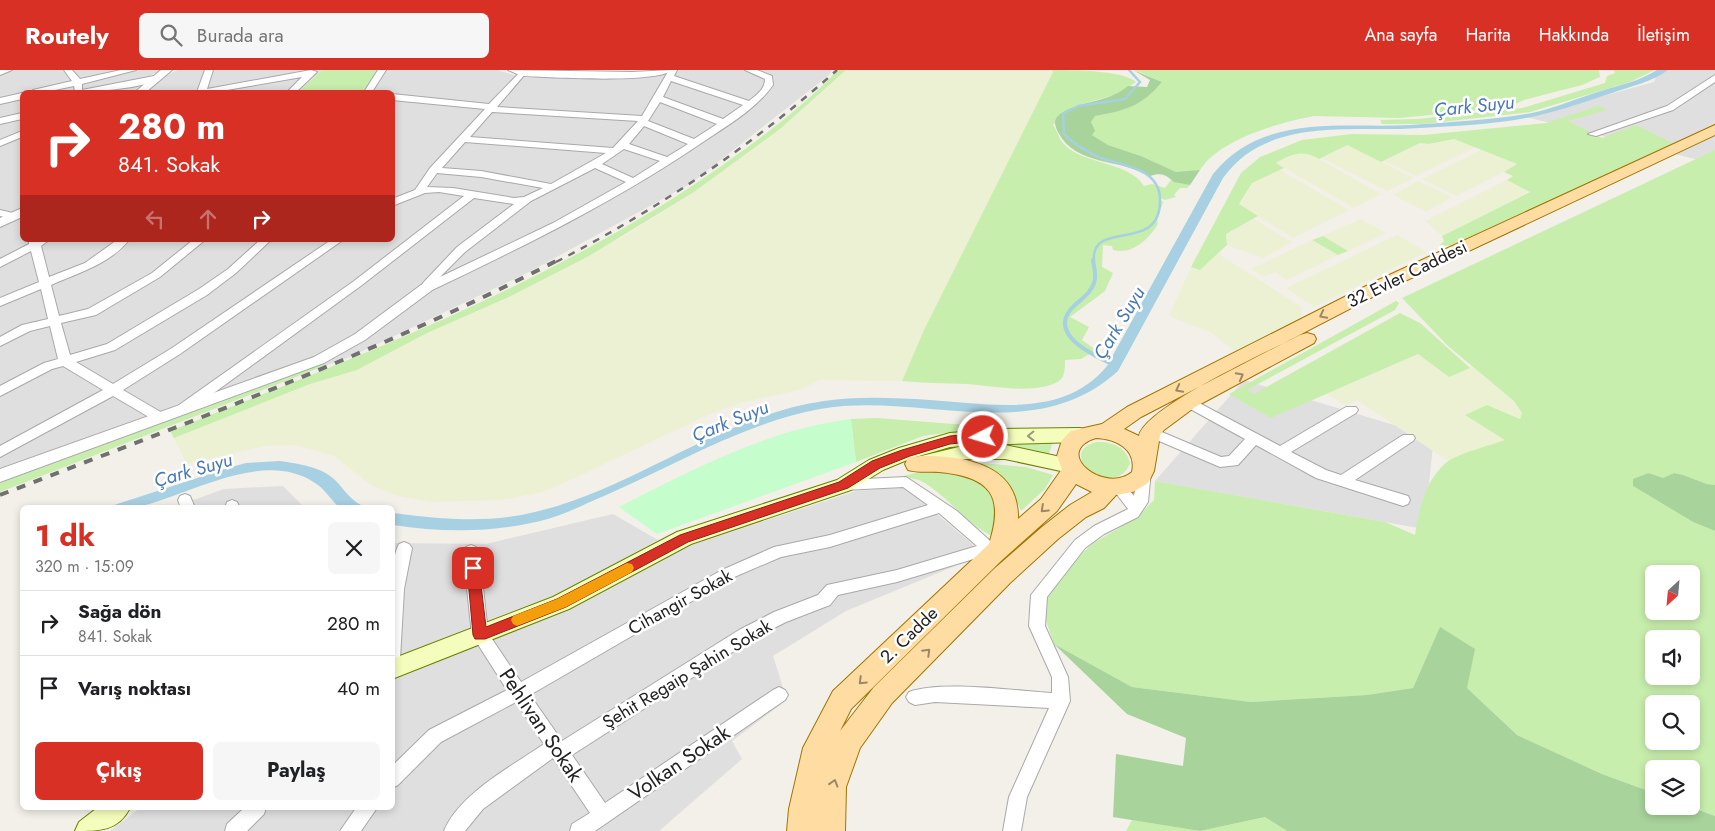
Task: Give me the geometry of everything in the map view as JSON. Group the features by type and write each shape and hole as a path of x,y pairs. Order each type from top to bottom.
{"main road":[{"name":"32 Evler Caddesi","path":"1106,431 1134,412 1380,286 1715,129"},
{"name":"32 Evler Caddesi","path":"1150,432 1188,402 1392,293 1715,140"},
{"path":"850,482 876,464 950,440 999,436 1080,435 1096,431 1106,431 1128,439 1136,445 1145,466"},
{"path":"1080,435 1072,441 1068,448 1067,457 1072,468 1083,479 1096,485 1114,488 1130,484 1139,479 1145,466 1150,432"},
{"path":"395,667 561,603 684,538 850,482 965,452 1005,452 1072,468"},
{"path":"916,464 961,465 983,473 996,484 1005,498 1009,510 1006,530 993,550"},
{"name":"2. Cadde","path":"802,831 803,809 816,748 842,700 993,550 1049,505 1072,468"},
{"name":"2. Cadde","path":"830,831 832,787 850,741 883,696 1002,576 1050,533 1078,511 1096,502 1114,488"},
{"path":"97,829 115,810"}],"street":[{"path":"0,72 7,70"},
{"path":"68,70 78,88"},
{"path":"57,90 78,88 132,70"},
{"path":"142,90 168,70"},
{"path":"203,90 209,70"},
{"path":"369,90 382,70"},
{"path":"0,476 319,360 360,337 426,288 562,222 669,161 761,96 773,75 749,70"},
{"path":"213,90 314,71"},
{"path":"293,90 314,71"},
{"path":"419,191 434,170 492,108 518,71 632,75 657,71 670,72 750,104"},
{"path":"426,288 434,276 461,250 527,199 594,164 619,148 643,120 658,98 670,72"},
{"path":"1593,134 1646,118 1670,108 1715,78"},
{"path":"96,90 154,80"},
{"path":"0,101 20,96"},
{"path":"395,97 492,108 643,120 695,143"},
{"path":"658,98 724,123"},
{"path":"0,121 20,116"},
{"path":"0,143 20,135"},
{"path":"463,140 619,148 669,161"},
{"path":"594,164 634,182"},
{"path":"434,170 481,174 552,187"},
{"path":"395,202 419,191 441,188 506,200 527,199"},
{"path":"184,408 358,283 474,194"},
{"path":"0,213 18,214"},
{"path":"0,223 18,214"},
{"path":"1,260 38,242 54,322 65,361 159,417"},
{"path":"0,302 46,281 89,265 103,257 122,242"},
{"path":"0,342 26,328 92,312 156,275 197,242"},
{"path":"0,392 48,366 111,347 203,292 232,271 264,242"},
{"path":"0,452 113,390 262,294 335,242"},
{"path":"1188,402 1280,452 1341,482 1403,500"},
{"path":"1280,452 1351,410"},
{"path":"1150,432 1220,462 1233,461 1254,438"},
{"path":"1341,482 1408,438"},
{"path":"1012,831 1018,797 1061,701 1060,677 1037,626 1039,595 1080,544 1099,530 1133,513 1141,502 1145,466"},
{"path":"850,482 906,482 941,507 993,550"},
{"path":"1114,488 1137,508"},
{"name":"Cihangir Sokak","path":"395,776 435,736 519,692 727,574 779,551 830,541 941,507"},
{"path":"395,606 396,589 404,548"},
{"name":"Şehit Regaip Şahin Sokak","path":"457,826 476,803 558,749 745,635 780,617 824,600 833,590 897,576 993,550"},
{"path":"471,551 480,635"},
{"name":"Pehlivan Sokak","path":"480,635 602,815"},
{"path":"915,697 935,694 1061,701"},
{"name":"Volkan Sokak","path":"579,831 779,695"},
{"path":"234,831 254,810"},
{"path":"349,831 366,810"}],"shaded area":[{"path":"13,70 163,70 151,75 135,90 20,90 20,209 0,220 0,73"},
{"path":"178,70 322,70 300,90 149,90 162,77"},
{"path":"376,70 497,70 525,78 633,77 682,70 832,70 829,75 690,184 531,271 350,357 0,480 0,227 20,216 20,242 395,242 395,90 366,90"},
{"path":"1659,70 1715,70 1715,164 1526,117 1654,82"},
{"path":"1244,380 1434,437 1424,529 1155,481"},
{"path":"283,486 302,505 179,505 224,489"},
{"path":"905,487 984,554 846,611 773,656 787,700 732,741 742,759 659,831 110,831 137,810 395,810 395,675 585,599 688,546 856,491"},
{"path":"613,514 658,540 548,601 395,658 395,543 486,544"}],"green space":[{"path":"322,70 376,70 366,90 300,90"},
{"path":"838,70 846,70 780,129 694,192 589,256 511,296 427,333 357,370 310,384 174,438 170,431 377,348 446,318 513,287 579,253 644,216 724,164 792,113"},
{"path":"846,70 1052,70 1053,72 924,330 902,381 820,380 799,390 740,403 712,413 543,492 501,500 434,502 397,496 371,485 334,456 296,445 265,446 187,464 174,438 310,384 371,363 427,333 525,289 628,234 694,192 780,129"},
{"path":"1052,70 1109,73 1130,78 1136,82 1118,94 1075,106 1053,125 1060,139 1068,148 1090,159 1126,171 1136,177 1144,186 1152,184 1165,188 1171,180 1190,185 1187,188 1180,188 1174,195 1176,197 1165,200 1158,197 1163,202 1157,220 1158,224 1139,245 1120,251 1113,250 1112,246 1103,245 1102,267 1113,273 1105,291 1070,317 1089,327 1082,340 1096,350 1081,359 1065,360 1064,375 1059,381 1039,388 1027,389 902,381 924,330 1053,72"},
{"path":"1133,70 1162,82 1140,102 1115,112 1095,116 1091,122 1095,131 1092,135 1108,145 1141,156 1176,172 1200,170 1190,185 1174,182 1164,175 1150,176 1126,166 1087,157 1066,143 1058,132 1055,125 1056,120 1065,111 1113,95 1128,86 1147,87 1150,80"},
{"path":"1135,70 1599,70 1600,77 1582,85 1524,100 1509,107 1400,118 1314,116 1300,119 1268,128 1236,141 1221,149 1200,170 1178,173 1141,156 1108,145 1092,135 1091,122 1095,116 1115,112 1140,102 1162,82"},
{"path":"1614,70 1655,70 1630,82 1530,112 1423,124 1382,124 1380,120 1417,119 1522,108 1605,83 1607,76 1615,73"},
{"path":"1598,106 1607,110 1568,121 1602,138 1636,125 1675,144 1451,246 1440,245 1444,241 1442,236 1530,192 1507,180 1513,176 1504,172 1517,164 1454,139 1429,144 1420,143 1381,162 1347,145 1319,159 1307,154 1297,154 1276,163 1284,168 1252,183 1239,204 1258,216 1226,234 1227,245 1200,270 1191,267 1241,173 1260,157 1302,140 1352,134 1423,135 1546,123"},
{"path":"1454,139 1476,147 1416,176 1384,161 1420,143 1429,144"},
{"path":"1347,145 1414,178 1387,191 1320,157"},
{"path":"1483,149 1518,165 1456,196 1422,179"},
{"path":"1715,150 1715,485 1674,473 1663,478 1649,473 1633,486 1693,522 1715,531 1715,816 1700,810 1700,760 1645,760 1645,790 1602,774 1517,735 1467,688 1440,628 1413,688 1367,695 1251,702 1132,687 1054,644 1046,621 1046,603 1051,584 1093,543 1135,519 1154,500 1155,481 1385,522 1415,535 1424,496 1439,469 1458,456 1505,440 1465,415 1487,405 1520,419 1522,413 1514,401 1448,346 1402,298"},
{"path":"1299,152 1312,155 1381,194 1354,208 1276,163"},
{"path":"1280,170 1349,210 1293,238 1239,205 1252,183"},
{"path":"1507,180 1530,191 1442,236 1425,221"},
{"path":"1418,181 1452,197 1427,212 1393,195"},
{"path":"1254,219 1292,242 1263,258 1227,245 1226,234"},
{"path":"1361,219 1386,233 1348,251 1323,236"},
{"path":"1397,235 1426,252 1314,307 1286,288"},
{"path":"1323,236 1348,251 1338,255 1312,240"},
{"path":"1312,240 1338,255 1287,280 1275,272 1264,277 1251,269"},
{"path":"1218,254 1302,307 1302,318 1235,351 1210,332 1169,316 1191,267 1200,270"},
{"path":"1396,301 1399,303 1395,310 1247,390 1254,394 1400,313 1420,323 1470,368 1449,377 1418,354 1271,418 1229,394"},
{"path":"1418,354 1449,377 1472,366 1514,401 1522,413 1521,420 1466,415 1506,440 1448,461 1357,400 1346,406 1327,394"},
{"path":"324,363 325,365 309,372 0,492 0,483"},
{"path":"877,418 979,426 975,429 923,436 856,462 851,419"},
{"path":"851,419 856,462 657,534 619,507 703,465 760,442 820,424"},
{"path":"1053,442 1048,457 915,457 897,461 966,444"},
{"path":"1096,442 1113,444 1126,453 1130,463 1123,474 1113,478 1102,476 1092,472 1084,464 1081,456 1084,448"},
{"path":"980,463 1026,467 1053,475 1045,489 1021,511 1010,486"},
{"path":"935,468 974,474 1000,499 992,536 973,523 928,485 919,480 899,477"},
{"path":"1649,473 1663,478 1674,473 1715,485 1715,531 1693,522 1633,486 1633,479"},
{"path":"1440,627 1475,649 1467,688 1517,735 1602,774 1645,790 1645,815 1700,815 1700,810 1715,816 1715,831 1287,831 1265,817 1200,831 1113,817 1116,754 1183,766 1186,738 1127,714 1054,644 1132,687 1251,702 1367,695 1413,688"},
{"path":"1265,817 1287,831 1200,831"},
{"path":"1132,820 1200,831 1126,831"}],"water":[{"path":"1657,70 1668,70 1655,78 1634,86 1565,108 1522,119 1449,126 1314,131 1288,136 1263,144 1242,158 1223,178 1118,371 1085,394 1050,407 1013,412 975,412 858,405 820,409 764,424 710,446 604,496 551,518 512,527 472,530 413,528 395,525 395,513 429,517 482,519 517,516 535,512 572,501 608,487 713,436 749,421 786,409 824,401 850,398 877,398 1001,405 1048,401 1070,394 1090,383 1107,366 1213,174 1233,154 1255,141 1280,132 1305,128 1411,125 1487,119 1532,113 1644,77"},
{"path":"280,461 309,466 329,475 361,505 337,505 315,483 295,473 273,470 227,477 145,505 114,505 228,468 246,463"}],"waterway":[{"path":"1094,262 1095,249 1102,241 1138,232 1149,227 1157,217 1160,200 1158,189 1153,180 1146,174 1137,169 1096,156 1071,140 1064,134 1063,114 1078,106 1125,99 1140,82 1129,70"},
{"name":"Çark Suyu","path":"1093,260 1094,283 1087,294 1071,309 1066,318 1065,327 1076,343 1112,364"}],"railway":[{"path":"556,262 594,242 703,175 772,125 837,70"},
{"path":"0,495 212,413 352,356 490,294 558,260"}],"slow traffic":[{"path":"517,620 561,603 627,568"}],"route":[{"path":"473,568 480,635 561,603 684,538 844,485 876,464 906,453 950,440 983,437"}]}
